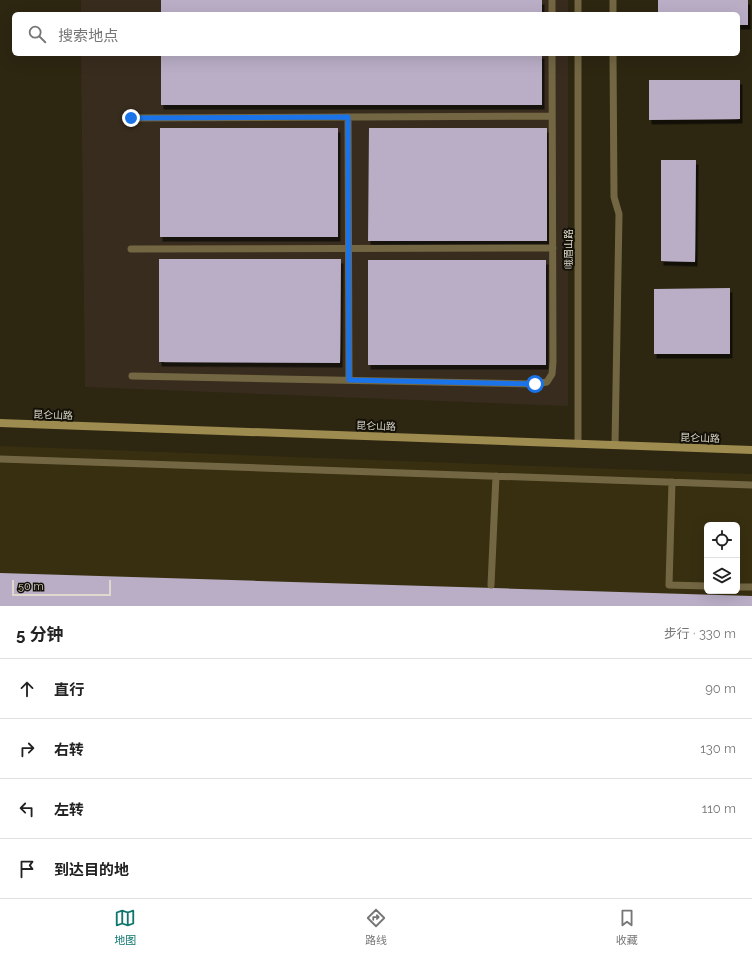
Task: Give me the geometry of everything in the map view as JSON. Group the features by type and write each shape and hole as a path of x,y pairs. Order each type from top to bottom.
{"street":[{"name":"昆仑山路","path":"0,423 752,450"}],"lane":[{"path":"552,0 552,12"},
{"path":"578,0 578,12"},
{"path":"613,0 613,12"},
{"path":"132,376 535,384 547,382 552,374 553,362 552,56"},
{"name":"峨眉山路","path":"578,56 578,444"},
{"path":"614,56 614,196 618,214 615,445"},
{"path":"131,118 552,116"},
{"path":"348,117 349,380"},
{"path":"131,250 553,248"},
{"path":"0,459 752,485"},
{"path":"491,585 496,476"},
{"path":"672,482 669,585 704,586"},
{"path":"740,587 752,587"}],"shaded area":[{"path":"81,0 568,0 568,12 81,12"},
{"path":"81,56 568,56 568,406 85,387"},
{"path":"0,446 752,474 752,606 0,606"}],"building":[{"path":"161,0 542,0 542,12 161,12"},
{"path":"658,0 748,0 748,25 740,25 740,12 658,12"},
{"path":"161,56 542,56 542,105 161,105"},
{"path":"649,80 740,80 740,119 649,120"},
{"path":"160,128 338,128 338,237 160,237"},
{"path":"369,128 547,128 547,241 368,241"},
{"path":"661,160 696,160 695,262 661,261"},
{"path":"159,259 341,259 340,363 159,362"},
{"path":"368,260 546,260 546,365 368,365"},
{"path":"730,288 730,354 654,354 654,289"},
{"path":"0,573 752,596 752,606 0,606"}],"route":[{"path":"131,118 348,117 349,380 535,384"}]}
